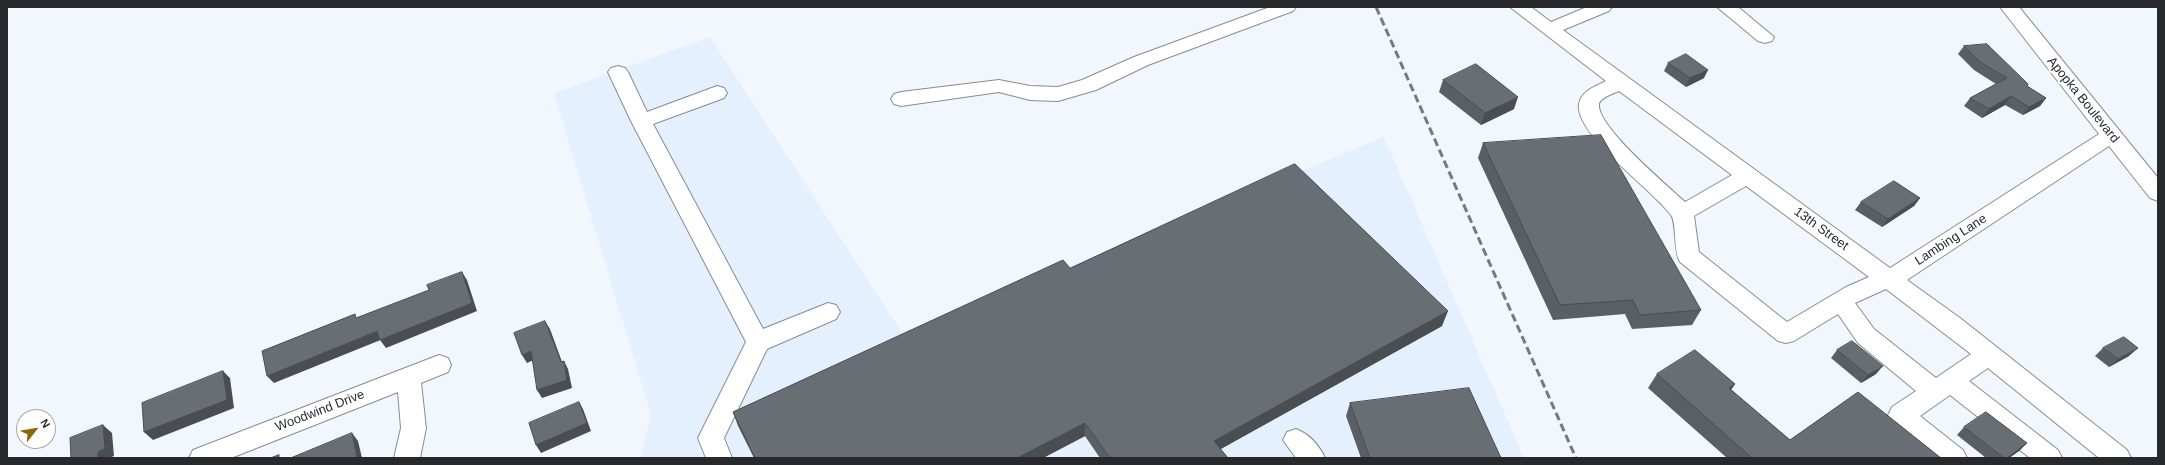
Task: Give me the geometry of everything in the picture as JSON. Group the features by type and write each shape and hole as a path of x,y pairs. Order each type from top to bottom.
{"street":[{"path":"901,99 999,86 1030,92 1058,94 1089,85 1141,61 1287,7"},
{"name":"13th Street","path":"1519,7 1747,176 1890,279 1989,354 2118,458"},
{"path":"1550,29 1603,7"},
{"path":"1726,7 1765,37"},
{"name":"Apopka Boulevard","path":"2009,7 2158,193"},
{"path":"618,72 641,120 758,342"},
{"path":"1620,82 1593,96 1589,104 1591,115 1604,137 1684,213 1747,176"},
{"path":"641,120 717,93"},
{"name":"Lambing Lane","path":"1684,213 1688,256 1786,334 1854,294 1890,279 2112,135"},
{"path":"1842,301 1855,323 1866,336 2049,458"},
{"path":"719,458 711,438 758,342 828,312"},
{"path":"1954,458 1901,415 1989,354"},
{"name":"Woodwind Drive","path":"202,458 439,365"},
{"path":"407,458 411,443 413,423 408,377"}],"shaded area":[{"path":"710,37 903,334 1384,137 1524,458 641,458 651,415 554,93"}],"building":[{"path":"1987,44 2028,84 2027,86 2046,98 2029,107 2011,96 1989,109 1970,98 2007,78 1980,62 1964,46"},
{"path":"1686,54 1708,70 1690,78 1668,63"},
{"path":"1476,64 1518,97 1485,113 1443,80"},
{"path":"1601,135 1701,310 1640,315 1633,300 1560,305 1483,143"},
{"path":"1295,164 1448,311 1214,441 1228,458 1110,458 1085,423 1017,458 755,458 733,412 1063,260 1070,268"},
{"path":"1894,181 1920,198 1888,219 1861,202"},
{"path":"462,272 472,303 380,340 377,331 267,376 262,351 355,314 356,318 429,290 427,285"},
{"path":"545,321 561,362 564,361 567,380 537,390 531,351 522,355 514,333"},
{"path":"2124,337 2138,348 2118,359 2103,348"},
{"path":"1852,341 1883,366 1868,375 1837,350"},
{"path":"1695,350 1735,384 1729,388 1790,440 1858,392 1941,458 1752,458 1657,374"},
{"path":"223,371 227,400 144,432 142,403"},
{"path":"1469,388 1501,458 1370,458 1350,403"},
{"path":"579,402 587,423 536,445 529,423"},
{"path":"1986,412 2027,443 2007,458 2004,458 1964,427"},
{"path":"103,425 105,448 98,452 98,458 71,458 70,438"},
{"path":"352,433 357,458 291,458"},
{"path":"279,455 279,458 271,458"}],"railway":[{"path":"1376,7 1576,458"}]}
